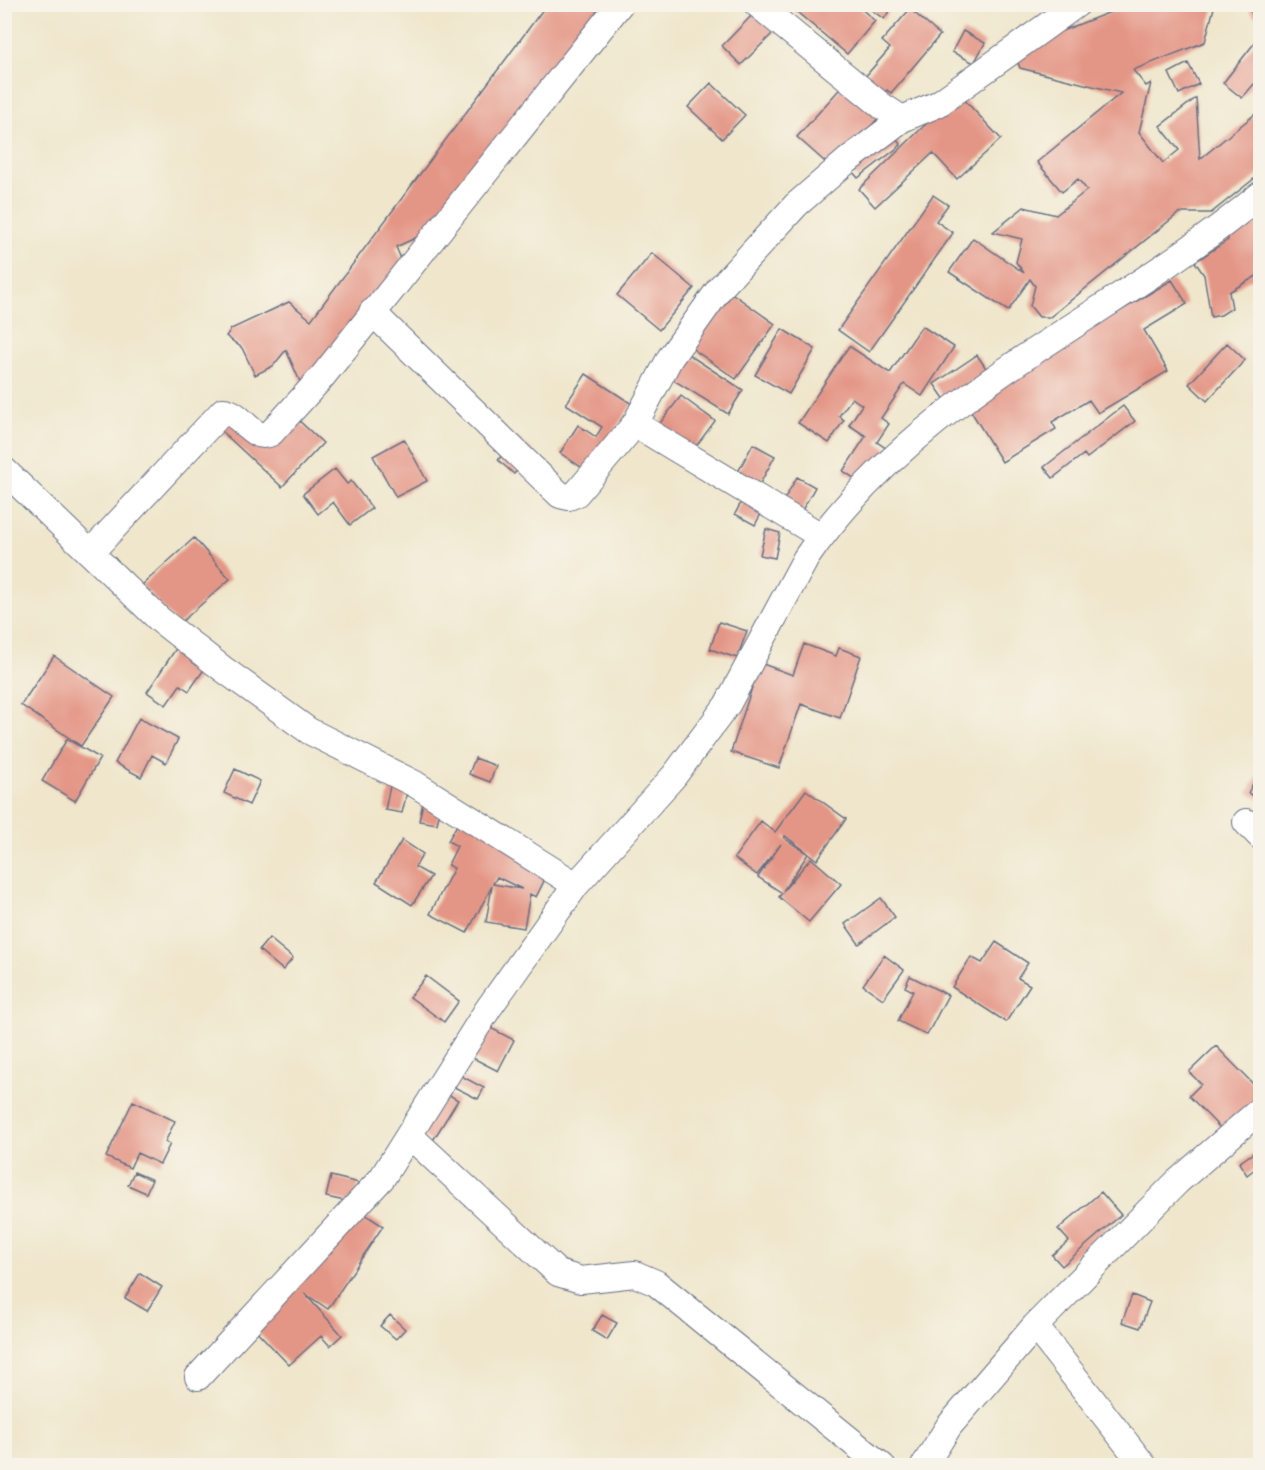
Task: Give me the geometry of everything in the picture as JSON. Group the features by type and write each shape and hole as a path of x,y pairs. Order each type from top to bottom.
{"street":[{"path":"91,552 223,411 236,415 258,435 265,436 272,433 322,376 620,4"},
{"path":"757,4 882,106 902,119"},
{"path":"372,312 560,495 569,497 576,494 635,424 670,358 720,288 796,204 902,119 938,104 1077,4"},
{"path":"198,1377 382,1178 488,1009 576,885 674,776 727,705 821,536 873,476 971,393 1215,233 1260,195"},
{"path":"635,424 821,536"},
{"path":"4,470 160,620 309,731 415,784 576,885"},
{"path":"924,1466 949,1426 1035,1326 1178,1182 1260,1110"},
{"path":"409,1135 558,1273 581,1280 635,1274 656,1282 882,1466"},
{"path":"1035,1326 1144,1466"}],"building":[{"path":"547,4 610,4 435,229 396,247 404,266 302,386 286,350 273,366 255,375 242,348 226,336 231,329 289,302 311,320"},
{"path":"793,4 856,4 875,21 847,54 791,7"},
{"path":"863,4 894,4 884,19"},
{"path":"1131,4 1215,4 1205,42 1133,70 1146,86 1151,83 1139,132 1163,163 1179,150 1160,126 1196,98 1200,159 1260,110 1260,174 1211,213 1179,213 1050,317 1039,317 1030,306 1035,286 1030,279 1008,311 949,272 973,238 1024,273 1016,262 1022,239 993,232 1024,207 1056,215 1087,190 1078,179 1062,192 1037,162 1121,93 1020,68 1013,50"},
{"path":"1245,4 1260,4 1260,13 1255,17"},
{"path":"910,9 940,35 891,93 887,90 876,103 857,86 890,48 882,41"},
{"path":"754,13 774,32 741,65 722,46"},
{"path":"963,31 985,43 974,63 952,52"},
{"path":"1260,36 1260,90 1254,84 1242,98 1223,83"},
{"path":"1188,63 1199,84 1179,94 1169,73"},
{"path":"711,83 745,115 722,139 688,107"},
{"path":"845,83 880,116 833,169 797,137"},
{"path":"958,93 1001,139 957,179 933,153 875,207 859,189"},
{"path":"890,131 901,145 858,178 847,165"},
{"path":"933,195 948,205 936,221 953,233 869,352 838,330"},
{"path":"1260,201 1260,274 1229,292 1232,308 1221,315 1211,317 1204,275 1195,262 1228,240 1225,225"},
{"path":"652,253 694,288 659,330 617,295"},
{"path":"1172,280 1187,304 1144,330 1168,371 1098,413 1089,400 1052,422 1056,429 1002,462 966,403"},
{"path":"730,292 775,324 736,379 690,347"},
{"path":"922,326 954,347 922,396 904,384 881,418 889,424 877,442 893,453 869,488 843,471 866,436 849,425 862,405 852,398 839,416 844,420 829,443 798,423 849,346 890,373"},
{"path":"782,329 815,349 789,394 755,375"},
{"path":"1227,343 1245,360 1207,401 1189,384"},
{"path":"683,351 743,390 728,414 667,376"},
{"path":"977,355 988,371 945,400 934,384"},
{"path":"586,374 632,404 587,471 560,453 578,425 596,437 602,427 566,404"},
{"path":"681,396 715,421 694,449 660,423"},
{"path":"1123,406 1135,421 1087,458 1084,454 1053,478 1044,467"},
{"path":"230,412 264,445 293,415 323,443 282,487 216,426"},
{"path":"517,438 534,452 514,474 498,460"},
{"path":"404,439 427,481 396,497 373,456"},
{"path":"753,444 775,456 751,500 764,508 755,525 735,514 747,491 732,483"},
{"path":"335,469 347,484 351,481 372,508 350,525 333,502 318,514 303,494"},
{"path":"797,477 815,487 790,532 772,521"},
{"path":"766,529 780,533 775,558 760,555"},
{"path":"194,538 230,579 178,625 142,585"},
{"path":"719,622 747,631 737,658 710,649"},
{"path":"183,638 212,658 189,691 180,685 166,705 147,692"},
{"path":"804,644 836,656 839,648 861,656 840,718 801,704 779,768 731,752 760,663 793,675"},
{"path":"54,656 114,697 81,746 21,705"},
{"path":"139,718 178,739 166,763 152,755 141,777 115,763"},
{"path":"67,739 100,758 75,801 42,781"},
{"path":"475,758 496,766 490,782 469,774"},
{"path":"235,769 260,781 249,805 224,793"},
{"path":"1260,770 1260,800 1248,793"},
{"path":"391,781 409,784 402,813 385,810"},
{"path":"426,789 444,792 437,824 419,821"},
{"path":"806,790 846,819 817,860 785,836 784,838 808,854 783,891 811,858 841,884 809,922 779,897 782,893 758,877 781,844 757,875 734,858 761,821 775,832"},
{"path":"466,809 550,869 536,897 530,894 524,928 486,922 492,886 467,933 430,914 454,868 448,865 457,846 448,841","holes":["497,877 522,889 493,884"]},
{"path":"402,840 423,854 415,867 431,876 412,905 376,882"},
{"path":"881,898 895,917 859,944 845,924"},
{"path":"269,938 293,958 283,970 259,950"},
{"path":"996,942 1028,963 1018,978 1030,985 1006,1022 952,987 971,957 982,963"},
{"path":"884,955 904,970 883,999 863,985"},
{"path":"426,976 459,1001 444,1022 410,997"},
{"path":"910,976 948,995 927,1035 898,1021 913,991 905,987"},
{"path":"481,1023 514,1040 498,1071 465,1054"},
{"path":"1216,1046 1260,1091 1260,1098 1225,1133 1189,1096 1201,1084 1189,1072"},
{"path":"452,1071 484,1088 478,1099 446,1083"},
{"path":"432,1085 458,1100 432,1142 417,1133"},
{"path":"133,1101 175,1121 165,1142 170,1144 160,1164 137,1153 130,1168 106,1157"},
{"path":"1256,1151 1260,1158 1260,1165 1247,1175 1239,1163"},
{"path":"134,1172 152,1180 146,1193 128,1185"},
{"path":"331,1176 359,1183 354,1203 326,1197"},
{"path":"1101,1192 1121,1215 1062,1266 1052,1255 1069,1241 1058,1229"},
{"path":"349,1204 383,1226 328,1309 304,1293 342,1335 330,1346 321,1336 289,1365 250,1324"},
{"path":"140,1273 162,1287 147,1311 125,1298"},
{"path":"1132,1295 1150,1302 1140,1328 1122,1322"},
{"path":"390,1315 405,1329 396,1339 380,1326"},
{"path":"602,1315 617,1323 607,1340 592,1331"}]}
